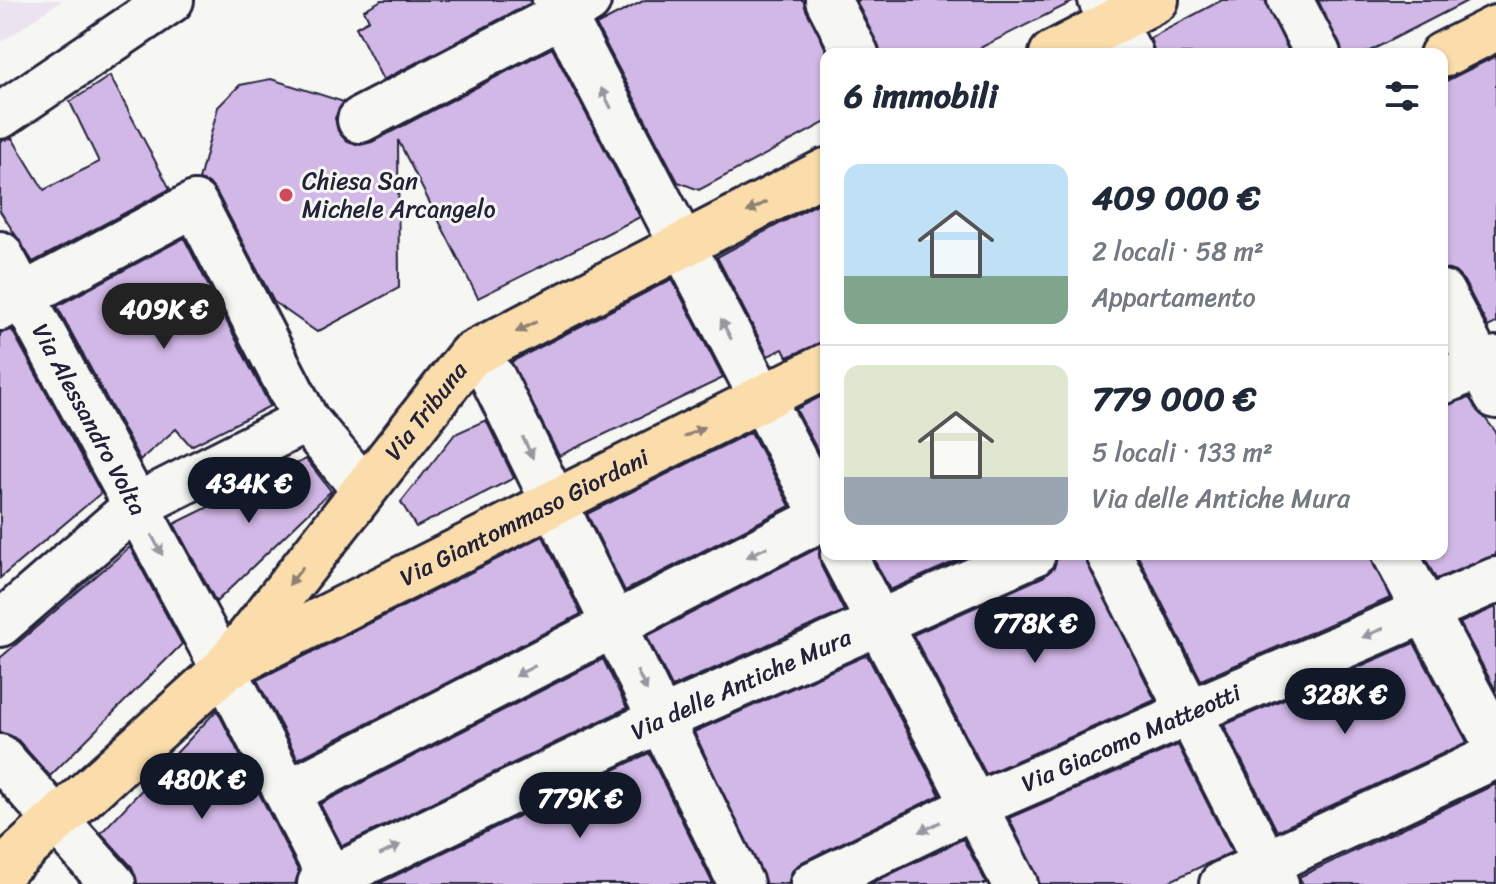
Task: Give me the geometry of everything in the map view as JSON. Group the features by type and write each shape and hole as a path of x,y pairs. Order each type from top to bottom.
{"main road":[{"path":"1065,48 1115,25 1156,0"},
{"path":"1448,52 1496,28"},
{"name":"Via Tribuna","path":"224,669 470,355 820,174"},
{"name":"Via Giantommaso Giordani","path":"224,669 820,369"},
{"path":"0,872 224,669"}],"street":[{"path":"0,116 171,0"},
{"path":"828,0 853,48"},
{"path":"1290,0 1315,48"},
{"path":"360,120 569,5 683,245 820,508"},
{"path":"11,302 195,204 306,420 364,489"},
{"name":"Via Alessandro Volta","path":"0,254 11,302 136,506 224,669 328,882"},
{"path":"1448,306 1479,376"},
{"path":"493,378 741,884"},
{"path":"0,624 136,506 306,420"},
{"path":"287,793 614,625 820,532"},
{"path":"847,560 1015,884"},
{"name":"Via delle Antiche Mura","path":"328,882 660,720 1019,560"},
{"path":"1112,560 1271,874"},
{"path":"1398,560 1496,744"},
{"name":"Via Giacomo Matteotti","path":"813,884 974,806 1496,580"},
{"path":"1222,884 1271,874 1496,756"},
{"path":"0,757 113,884"}],"shaded area":[{"path":"0,0 62,0 0,43"}],"building":[{"path":"382,0 530,0 531,3 383,80 356,27 369,20 364,10"},
{"path":"645,0 803,0 825,48 820,48 820,125 699,190 678,182 596,25"},
{"path":"856,0 1076,0 980,48 878,48"},
{"path":"1222,0 1265,0 1287,48 1153,48 1150,38"},
{"path":"1318,0 1469,0 1376,48 1340,48"},
{"path":"552,48 640,217 478,298 398,140 399,288 317,332 274,302 217,193 209,183 199,180 218,107 240,85 271,79 344,102 335,118 338,131 346,141 360,145 372,142"},
{"path":"1496,56 1496,323 1488,327 1464,281 1448,270 1448,80"},
{"path":"110,76 170,189 33,262 0,211 0,141 12,138 44,190 99,162 70,102"},
{"path":"820,202 820,343 787,357 783,349 768,356 717,257"},
{"path":"184,238 270,406 191,446 176,429 140,460 57,306"},
{"path":"672,279 723,378 559,456 511,362"},
{"path":"12,330 101,493 0,578 0,333"},
{"path":"820,397 820,455 796,409"},
{"path":"1469,398 1496,432 1496,555 1436,579 1426,560 1448,560 1448,404"},
{"path":"486,420 514,478 416,527 401,502 455,434"},
{"path":"751,432 790,506 625,591 587,514"},
{"path":"306,459 331,491 216,602 174,524"},
{"path":"543,536 581,614 298,759 257,680"},
{"path":"130,547 182,644 50,776 18,740 0,733 0,658"},
{"path":"820,547 821,566 844,611 672,687 647,636"},
{"path":"874,560 958,560 890,590"},
{"path":"1056,560 1087,560 1155,700 986,774 913,635 1043,577 1054,568"},
{"path":"1140,560 1373,560 1390,598 1201,680"},
{"path":"1496,607 1496,691 1460,623"},
{"path":"1414,643 1467,742 1277,831 1224,725"},
{"path":"867,655 940,795 802,862 792,871 788,884 766,884 694,732"},
{"path":"603,659 627,708 342,846 320,804"},
{"path":"217,710 299,872 295,884 137,884 132,867 101,833"},
{"path":"1178,745 1232,852 1164,884 1040,884 1009,818"},
{"path":"649,753 713,884 378,884"},
{"path":"1496,784 1496,884 1303,884 1299,877"},
{"path":"963,839 987,884 870,884"}],"place":[{"name":"Chiesa San Michele Arcangelo","path":"286,195"}]}
